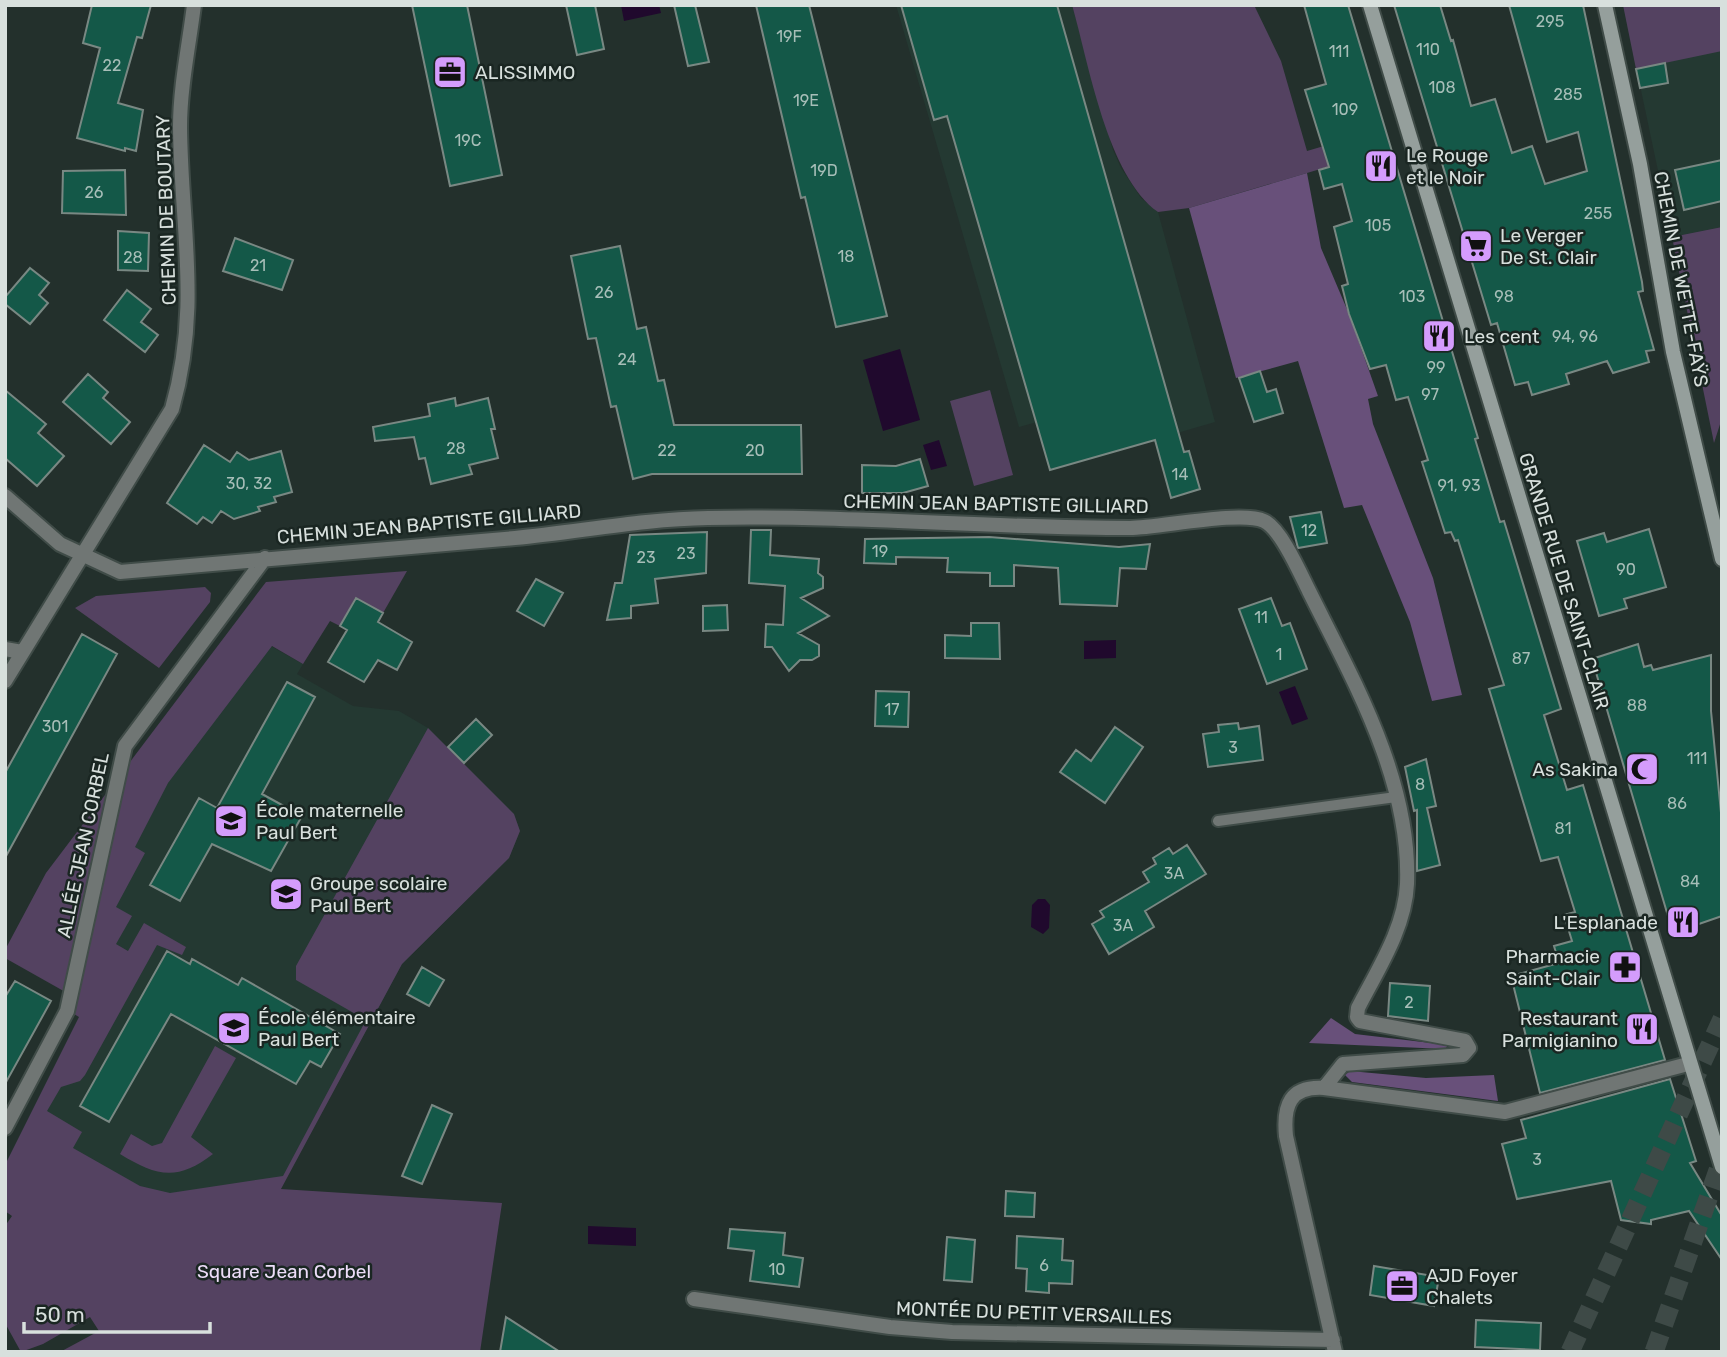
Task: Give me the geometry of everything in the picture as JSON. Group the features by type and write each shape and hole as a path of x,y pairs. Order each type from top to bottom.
{"main road":[{"name":"GRANDE RUE DE SAINT-CLAIR","path":"1370,5 1688,1064 1722,1167"},
{"name":"CHEMIN DE WETTE-FAŸS","path":"1605,5 1640,164 1673,352 1722,559"}],"street":[{"name":"CHEMIN DE BOUTARY","path":"5,681 172,409 180,381 188,317 190,261 180,127 194,5"},
{"name":"CHEMIN JEAN BAPTISTE GILLIARD","path":"5,496 60,544 120,572 522,537 702,518 1130,528 1255,518 1266,521 1275,530 1301,576 1352,678 1396,797 1407,859 1404,909 1395,935 1358,1008 1357,1017 1360,1021 1465,1041 1469,1048 1463,1055 1343,1064 1324,1088"},
{"name":"ALLÉE JEAN CORBEL","path":"5,1128 67,1011 125,746 265,558"},
{"path":"5,649 22,652"},
{"name":"MONTÉE DU PETIT VERSAILLES","path":"694,1299 890,1327 952,1332 1334,1346 1285,1119 1295,1095 1304,1088 1324,1088 1505,1112 1688,1064"}],"lane":[{"path":"1219,821 1396,797"}],"shaded area":[{"path":"621,5 659,5 661,13 624,21"},
{"path":"896,5 1072,5 1113,150 1121,168 1141,198 1158,212 1215,422 1050,470 1037,422 1019,427"},
{"path":"1623,5 1722,5 1722,227 1672,237"},
{"path":"1307,173 1321,248 1349,314 1378,396 1368,399 1373,424 1433,578 1462,695 1432,701 1410,622 1362,505 1344,508 1298,361 1236,378 1189,208"},
{"path":"900,349 920,420 883,431 863,360"},
{"path":"939,440 947,466 931,470 923,445"},
{"name":"Groupe scolaire Paul Bert","path":"233,625 303,664 297,674 353,706 399,711 428,728 514,814 520,831 509,858 402,964 280,1190 217,1225 14,1150 128,951 91,930"},
{"path":"1116,640 1116,658 1084,659 1084,641"},
{"path":"1295,686 1308,719 1292,725 1279,692"},
{"path":"1038,899 1045,899 1050,905 1049,928 1043,934 1031,927 1032,905"},
{"path":"1331,1018 1355,1034 1448,1045 1445,1049 1309,1043"},
{"path":"1350,1071 1426,1078 1494,1075 1498,1101 1352,1082 1345,1075"},
{"path":"588,1226 636,1228 636,1246 588,1244"}],"green space":[{"path":"1072,5 1254,5 1281,61 1307,151 1385,128 1391,148 1189,208 1158,212 1140,195 1125,173 1113,146 1093,87"},
{"path":"1623,5 1722,5 1722,51 1636,69"},
{"path":"1722,227 1722,418 1714,443 1672,237"},
{"path":"990,390 1013,475 974,486 950,401"},
{"name":"Square Jean Corbel","path":"407,571 383,613 355,598 340,626 330,621 303,664 272,646 168,783 135,847 145,853 116,907 132,916 116,944 128,951 144,923 186,947 182,955 157,945 85,1075 80,1081 61,1087 47,1111 82,1132 73,1148 140,1186 170,1193 283,1176 366,1020 296,980 296,966 428,728 514,814 520,831 509,858 402,964 281,1189 502,1203 480,1352 60,1352 99,1331 90,1317 43,1344 21,1352 5,1323 5,1226 12,1216 5,1211 5,1165 79,1017 74,1014 76,998 5,958 5,950 46,873 266,582"},
{"path":"205,587 211,593 210,602 159,668 75,608 96,596"},
{"path":"215,1046 236,1058 191,1137 213,1154 188,1169 167,1173 145,1167 120,1154 131,1134 152,1146 162,1143"}],"building":[{"path":"92,5 151,5 142,38 137,37 118,103 143,110 136,151 125,148 125,151 77,138 100,48 83,43"},
{"path":"412,5 467,5 502,175 450,186"},
{"path":"566,5 595,5 604,49 577,55"},
{"path":"674,5 695,5 709,62 688,66"},
{"path":"756,5 809,5 887,316 836,327 805,197 801,198"},
{"path":"901,5 1057,5 1184,452 1189,451 1200,489 1171,498 1155,440 1050,470 947,116 934,120"},
{"path":"1304,5 1348,5 1478,438 1475,439 1500,522 1504,521 1561,709 1544,715 1567,790 1583,785 1665,1060 1540,1093 1511,976 1559,963 1554,946 1572,941 1564,915 1575,912 1558,857 1541,861 1489,689 1504,685 1458,540 1455,541 1451,532 1445,533 1422,462 1428,460 1408,397 1396,400 1386,365 1370,369 1349,314 1342,286 1348,284 1334,227 1352,221 1342,184 1324,189 1319,170 1329,167 1305,90 1326,84"},
{"path":"1394,5 1440,5 1451,41 1453,40 1471,106 1495,99 1512,153 1532,146 1545,184 1587,171 1578,132 1547,142 1509,5 1583,5 1642,282 1643,291 1638,292 1654,350 1646,351 1649,362 1613,373 1607,361 1566,374 1569,384 1532,395 1528,382 1515,385 1497,323 1491,325"},
{"path":"1665,63 1668,83 1640,88 1636,69"},
{"path":"1722,160 1722,201 1684,210 1675,170"},
{"path":"125,170 126,215 62,213 63,171"},
{"path":"118,231 149,233 148,271 118,270"},
{"path":"235,238 293,260 282,290 223,271"},
{"path":"620,246 637,329 646,327 658,381 664,380 674,425 801,425 802,474 652,474 633,479 616,406 611,407 596,338 588,339 571,256"},
{"path":"30,268 49,283 39,295 48,303 30,324 5,304 5,297"},
{"path":"127,290 151,309 141,322 158,335 145,352 104,320"},
{"path":"1260,371 1267,392 1276,389 1283,413 1254,422 1239,378"},
{"path":"88,374 108,392 103,398 130,422 111,444 63,402"},
{"path":"5,390 46,424 38,433 64,456 37,486 5,458"},
{"path":"455,398 456,406 488,398 495,429 491,429 498,458 469,465 472,474 431,484 425,458 419,459 414,437 375,441 373,427 430,416 428,404"},
{"path":"204,445 230,462 237,452 249,460 281,451 292,492 274,497 276,502 258,507 260,511 234,519 221,511 212,523 203,517 197,524 167,503"},
{"path":"920,459 928,486 903,493 862,493 862,465 896,466"},
{"path":"1321,512 1327,543 1298,548 1290,517"},
{"path":"1649,529 1666,587 1624,599 1627,608 1599,616 1577,541 1604,533 1607,542"},
{"path":"751,530 771,530 770,555 819,559 818,573 823,577 823,588 801,598 829,616 798,633 819,645 819,656 812,660 800,660 789,671 772,647 765,647 766,624 783,625 785,586 749,583"},
{"path":"707,532 706,573 655,579 658,603 631,606 631,618 607,620 615,583 622,583 630,535"},
{"path":"989,537 1119,547 1150,544 1146,569 1120,568 1117,606 1060,604 1058,568 1014,565 1014,586 990,586 990,573 947,572 948,558 896,557 896,564 864,563 865,539"},
{"path":"536,579 563,593 544,626 517,611"},
{"path":"356,598 383,613 378,622 412,642 397,670 378,660 364,682 328,662 347,630 340,626"},
{"path":"1271,598 1282,626 1290,623 1307,669 1267,684 1239,609"},
{"path":"727,605 728,630 703,631 703,606"},
{"path":"971,623 999,623 1000,659 945,658 945,635 971,636"},
{"path":"82,634 117,654 5,858 5,773"},
{"path":"1638,644 1644,667 1651,665 1653,670 1711,655 1711,711 1722,823 1722,916 1673,933 1592,659"},
{"path":"287,682 315,697 262,794 302,816 271,871 212,844 180,901 150,885 199,798 217,808"},
{"path":"876,691 909,692 908,727 875,726"},
{"path":"476,719 492,735 464,763 448,747"},
{"path":"1238,723 1239,729 1259,726 1263,760 1208,767 1203,734 1219,732 1218,725"},
{"path":"1115,727 1143,747 1105,803 1060,772 1076,750 1091,761"},
{"path":"1426,759 1436,806 1427,808 1440,865 1417,871 1417,810 1414,811 1405,767"},
{"path":"1187,845 1206,874 1145,911 1154,927 1109,954 1092,924 1104,917 1100,911 1149,882 1143,872 1156,864 1153,858 1169,848 1173,854"},
{"path":"167,951 190,964 192,959 238,985 242,978 340,1034 321,1067 310,1061 296,1084 171,1014 109,1122 80,1106"},
{"path":"422,967 444,980 429,1006 407,994"},
{"path":"15,981 51,1001 5,1084 5,997"},
{"path":"1390,983 1430,986 1428,1021 1388,1016"},
{"path":"1670,1079 1696,1161 1690,1163 1722,1216 1722,1260 1689,1211 1651,1220 1651,1224 1621,1220 1611,1181 1517,1199 1502,1144 1526,1138 1521,1120"},
{"path":"432,1105 452,1114 422,1184 402,1176"},
{"path":"1006,1191 1035,1193 1034,1217 1005,1216"},
{"path":"730,1229 785,1233 783,1255 803,1258 799,1287 750,1281 754,1251 728,1248"},
{"path":"1017,1236 1063,1239 1062,1260 1073,1261 1072,1284 1049,1283 1049,1293 1026,1291 1027,1269 1016,1268"},
{"path":"947,1237 975,1240 972,1282 944,1280"},
{"path":"1374,1266 1439,1277 1434,1306 1370,1295"},
{"path":"506,1317 560,1352 500,1352"},
{"path":"1476,1320 1541,1323 1540,1350 1475,1347"}],"tunnel":[{"path":"1570,1352 1722,1019"},
{"path":"1654,1352 1722,1159"}],"place":[{"name":"ALISSIMMO","path":"450,72"},
{"name":"Le Rouge et le Noir","path":"1381,166"},
{"name":"Le Verger De St. Clair","path":"1476,246"},
{"name":"Les cent","path":"1439,336"},
{"name":"As Sakina","path":"1642,769"},
{"name":"École maternelle Paul Bert","path":"231,821"},
{"name":"Groupe scolaire Paul Bert","path":"286,894"},
{"name":"L'Esplanade","path":"1683,922"},
{"name":"Pharmacie Saint-Clair","path":"1625,967"},
{"name":"École élémentaire Paul Bert","path":"234,1028"},
{"name":"Restaurant Parmigianino","path":"1642,1029"},
{"name":"AJD Foyer Chalets","path":"1402,1286"}]}
